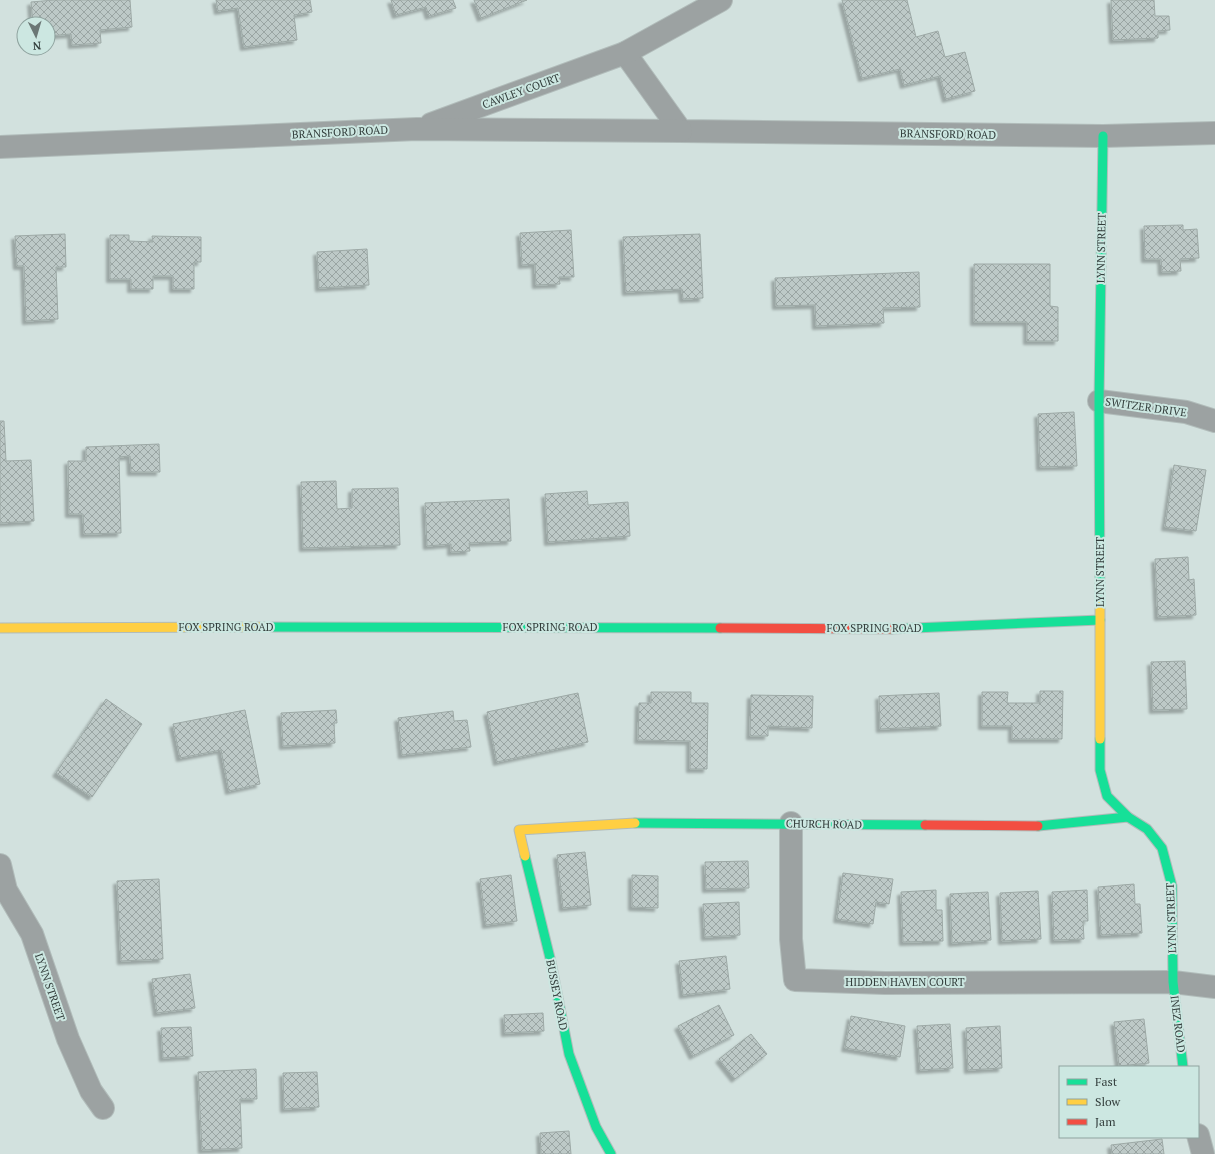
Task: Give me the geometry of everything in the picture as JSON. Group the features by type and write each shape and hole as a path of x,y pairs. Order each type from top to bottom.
{"street":[{"path":"681,130 625,53 721,0"},
{"name":"CAWLEY COURT","path":"417,129 625,53"},
{"name":"BRANSFORD ROAD","path":"0,147 417,129 681,130 1103,136 1215,133"},
{"name":"LYNN STREET","path":"1103,136 1100,401 1100,770 1107,796 1128,817 1147,829 1162,848 1172,886 1173,982"},
{"name":"SWITZER DRIVE","path":"1100,401 1186,412 1215,421"},
{"name":"FOX SPRING ROAD","path":"0,628 350,626 912,628 1100,620"},
{"name":"CHURCH ROAD","path":"520,830 646,822 714,824 791,823 1045,826 1128,817"},
{"name":"HIDDEN HAVEN COURT","path":"791,823 791,939 795,980 885,983 1173,982"},
{"name":"BUSSEY ROAD","path":"520,830 551,962 569,1054 596,1127 611,1154"},
{"name":"LYNN STREET","path":"0,865 6,890 32,934 68,1039 91,1090 103,1108"},
{"path":"1173,982 1215,987"},
{"name":"INEZ ROAD","path":"1173,982 1183,1066"},
{"path":"1199,1138 1203,1154"}],"building":[{"path":"54,0 130,0 132,27 100,30 101,43 72,45 71,34 56,35 56,16 32,16 31,2"},
{"path":"216,0 310,0 312,12 294,15 297,40 244,47 238,8 218,11"},
{"path":"391,0 453,0 456,8 429,16 426,7 396,15"},
{"path":"474,0 527,0 481,18"},
{"path":"842,0 907,0 916,37 938,31 945,57 965,52 975,91 946,99 940,76 904,85 900,69 862,78"},
{"path":"1111,0 1154,0 1155,16 1169,16 1170,30 1158,31 1158,38 1113,40"},
{"path":"1183,225 1183,230 1197,229 1199,258 1180,259 1181,271 1162,272 1161,259 1145,259 1144,226"},
{"path":"571,230 574,277 559,277 560,284 536,285 535,264 522,265 520,233"},
{"path":"65,234 66,267 56,267 58,319 26,321 24,266 17,266 15,236"},
{"path":"700,234 703,298 683,299 682,289 626,292 623,237"},
{"path":"110,235 129,235 129,241 153,242 152,236 201,237 201,262 194,262 194,289 173,289 173,276 153,276 153,289 131,289 131,279 110,279"},
{"path":"367,249 369,285 319,288 317,252"},
{"path":"974,264 1050,264 1050,306 1058,307 1058,341 1027,341 1027,322 974,322"},
{"path":"919,272 920,307 883,308 884,323 816,326 815,305 776,306 775,278"},
{"path":"1074,412 1077,466 1040,467 1038,414"},
{"path":"0,421 4,421 6,461 31,460 34,521 0,523"},
{"path":"159,444 160,472 131,472 130,456 119,457 121,533 84,534 83,514 69,514 68,461 86,461 86,447"},
{"path":"1174,465 1206,470 1196,531 1165,527"},
{"path":"336,481 337,509 352,508 352,489 398,488 400,545 303,548 301,482"},
{"path":"587,491 588,505 628,502 630,536 548,542 545,494"},
{"path":"509,499 511,541 469,543 470,551 451,552 451,544 427,546 425,503"},
{"path":"1188,557 1189,580 1194,579 1196,615 1158,617 1155,559"},
{"path":"1185,661 1187,709 1153,710 1151,662"},
{"path":"1040,691 1063,691 1062,739 1012,739 1012,726 982,726 982,692 1008,692 1007,703 1040,703"},
{"path":"651,692 691,692 691,703 708,703 707,769 690,769 690,741 638,740 639,703 651,703"},
{"path":"578,693 588,742 497,762 487,712"},
{"path":"939,693 941,726 880,729 879,696"},
{"path":"751,695 813,696 812,728 768,726 768,736 750,736"},
{"path":"106,699 142,724 92,797 56,773"},
{"path":"245,710 260,784 229,791 221,750 180,758 173,724"},
{"path":"336,710 337,723 334,723 335,743 283,746 281,713"},
{"path":"453,711 454,721 467,720 471,747 402,755 398,718"},
{"path":"585,852 591,905 563,908 557,855"},
{"path":"748,861 749,888 706,889 705,862"},
{"path":"843,873 893,879 889,904 876,902 873,924 837,919"},
{"path":"511,875 517,921 486,925 480,879"},
{"path":"632,875 658,876 658,908 632,907"},
{"path":"159,879 163,959 121,961 117,881"},
{"path":"1134,884 1135,904 1140,904 1142,933 1101,935 1098,887"},
{"path":"936,890 936,910 942,910 943,941 903,942 901,892"},
{"path":"1087,890 1088,921 1083,921 1084,939 1054,940 1052,892"},
{"path":"1038,891 1041,939 1002,941 1000,893"},
{"path":"988,892 991,940 952,943 950,894"},
{"path":"739,902 740,935 705,937 703,904"},
{"path":"726,956 730,989 683,995 679,961"},
{"path":"190,974 195,1008 157,1013 152,979"},
{"path":"719,1005 734,1035 693,1056 678,1026"},
{"path":"543,1013 544,1031 505,1033 504,1015"},
{"path":"851,1016 905,1026 900,1057 845,1048"},
{"path":"1144,1019 1149,1063 1119,1066 1114,1022"},
{"path":"950,1024 953,1068 920,1070 917,1026"},
{"path":"1000,1026 1002,1068 968,1070 966,1028"},
{"path":"191,1027 193,1056 163,1058 161,1028"},
{"path":"751,1034 767,1054 735,1079 719,1059"},
{"path":"256,1069 257,1099 240,1099 242,1148 202,1150 198,1072"},
{"path":"317,1072 319,1107 284,1109 283,1073"},
{"path":"569,1131 571,1154 541,1154 540,1133"},
{"path":"1162,1139 1164,1154 1112,1154 1111,1145"}],"traffic: fast":[{"path":"1100,606 1099,401 1103,136"},
{"path":"891,629 1100,620"},
{"path":"265,627 720,628"},
{"path":"1100,739 1100,770 1107,796 1128,817 1147,829 1162,848 1172,886 1173,982 1183,1066"},
{"path":"1038,826 1128,817"},
{"path":"635,823 925,825"},
{"path":"525,856 551,962 569,1054 596,1127 611,1154"}],"traffic: slow":[{"path":"1100,606 1100,739"},
{"path":"0,628 265,627"},
{"path":"525,856 519,830 635,823"}],"traffic: jam":[{"path":"720,628 891,629"},
{"path":"925,825 1038,826"}]}
